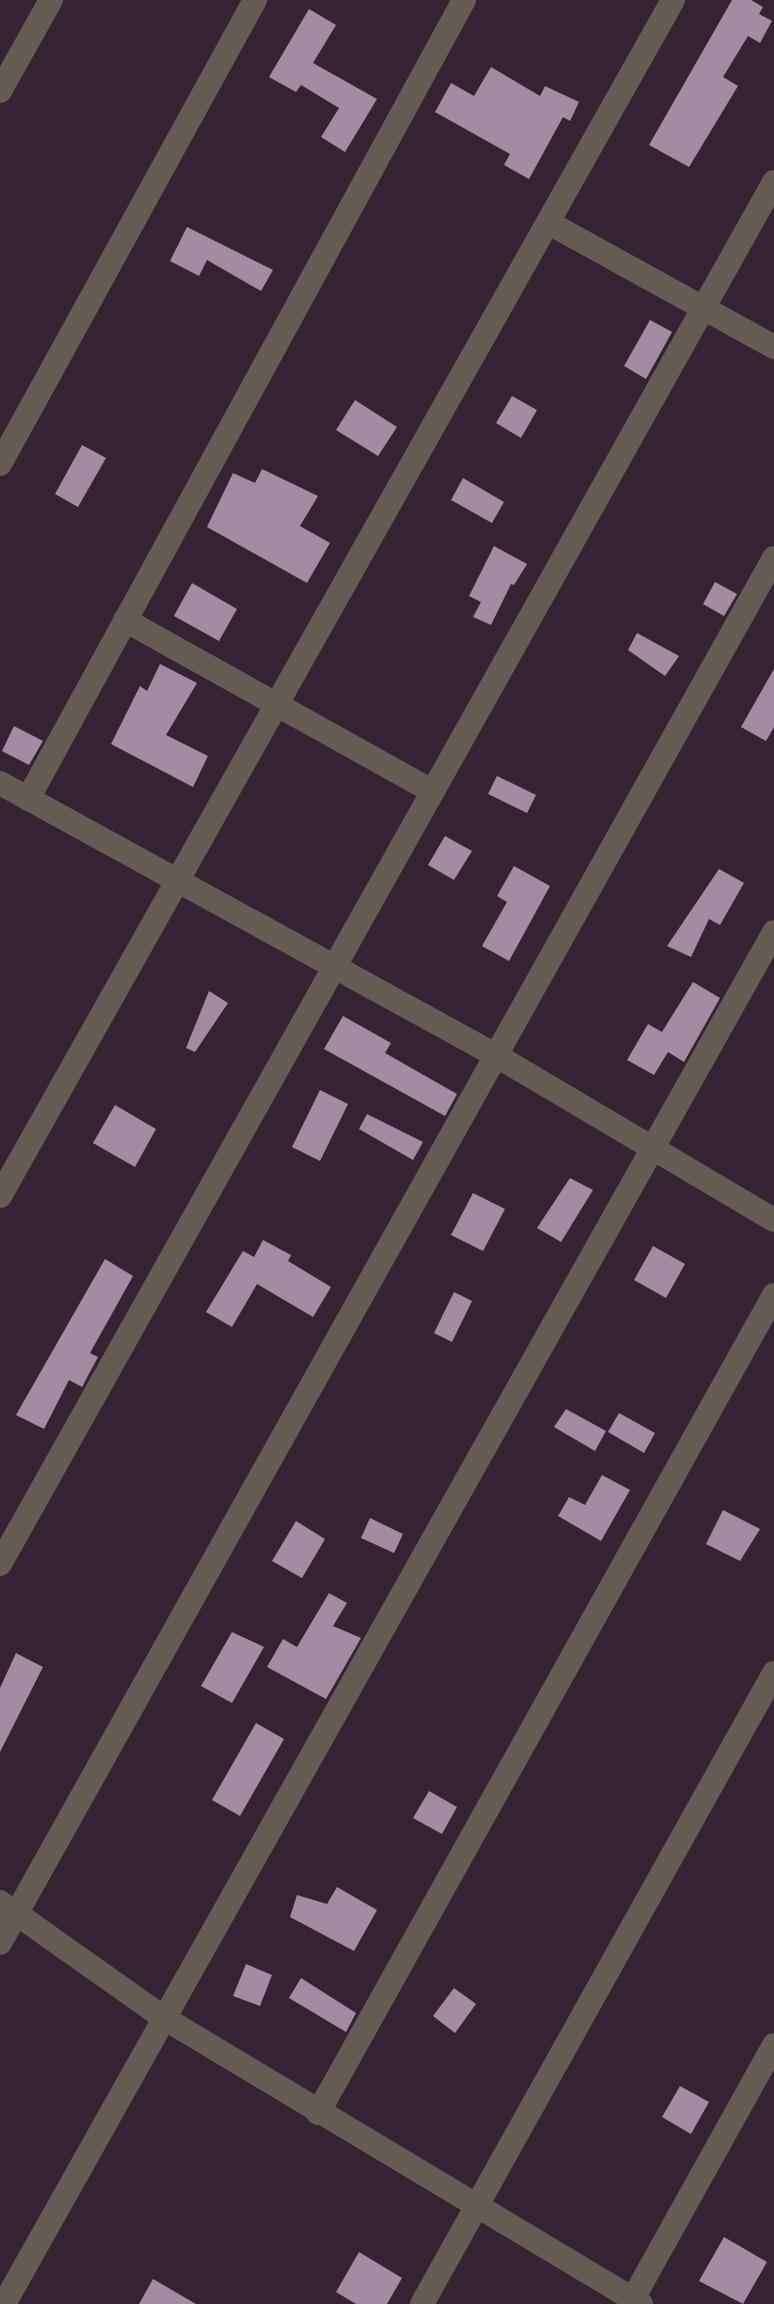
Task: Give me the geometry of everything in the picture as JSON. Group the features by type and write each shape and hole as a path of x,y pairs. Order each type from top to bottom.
{"street":[{"path":"0,91 51,0"},
{"path":"0,464 255,0"},
{"path":"28,799 464,0"},
{"path":"0,1196 673,0"},
{"path":"0,1564 335,967 430,790 774,182"},
{"path":"549,223 774,347"},
{"path":"0,1943 8,1908 497,1056 774,558"},
{"path":"125,620 430,790"},
{"path":"0,783 497,1056 774,1220"},
{"path":"4,2304 774,932"},
{"path":"318,2113 774,1295"},
{"path":"422,2304 774,1673"},
{"path":"8,1908 164,2018 634,2302 774,2045"}],"building":[{"path":"732,0 751,0 763,7 759,14 772,21 760,43 748,36 723,77 738,86 689,167 649,145"},
{"path":"309,9 336,25 313,63 377,99 345,152 321,137 339,108 301,85 296,92 269,77"},
{"path":"491,67 540,96 545,86 579,102 570,121 563,117 529,179 504,165 510,154 435,112 451,83 474,96"},
{"path":"187,227 273,270 261,291 207,260 199,276 170,261"},
{"path":"650,320 672,332 646,379 624,366"},
{"path":"512,396 537,410 521,438 496,423"},
{"path":"355,400 397,427 378,456 336,430"},
{"path":"82,445 106,458 78,507 55,494"},
{"path":"262,469 318,496 300,526 330,543 307,583 207,527 233,473 255,483"},
{"path":"463,478 504,502 492,523 451,500"},
{"path":"494,546 527,564 514,585 511,584 491,625 473,617 481,602 469,596"},
{"path":"715,582 737,594 724,616 703,604"},
{"path":"192,583 237,609 219,641 174,616"},
{"path":"637,633 679,656 665,676 628,650"},
{"path":"160,664 197,683 166,735 208,756 193,787 111,744 140,686 147,691"},
{"path":"774,669 774,727 766,741 741,727"},
{"path":"14,726 43,741 29,765 2,751"},
{"path":"497,776 536,795 527,813 488,794"},
{"path":"445,836 472,851 454,880 428,865"},
{"path":"514,866 550,886 509,961 482,946 507,902 497,896"},
{"path":"719,869 744,883 720,925 709,919 691,957 667,946"},
{"path":"693,982 720,998 684,1062 668,1052 654,1075 627,1060 648,1024 662,1032"},
{"path":"209,991 228,1003 195,1052 186,1048"},
{"path":"343,1016 391,1043 385,1053 457,1094 445,1116 324,1049"},
{"path":"320,1090 348,1104 320,1161 292,1147"},
{"path":"115,1105 156,1129 135,1167 93,1143"},
{"path":"367,1114 423,1142 413,1160 359,1129"},
{"path":"570,1178 593,1190 561,1242 537,1228"},
{"path":"473,1193 505,1209 483,1251 451,1235"},
{"path":"263,1240 291,1255 288,1261 331,1287 313,1317 257,1284 232,1327 206,1312 243,1251 254,1257"},
{"path":"653,1246 685,1264 666,1298 634,1280"},
{"path":"105,1259 133,1276 90,1353 98,1357 82,1387 69,1380 44,1429 16,1415"},
{"path":"454,1292 472,1301 452,1342 434,1333"},
{"path":"566,1409 606,1431 595,1451 554,1427"},
{"path":"619,1413 655,1433 644,1453 608,1432"},
{"path":"602,1475 630,1490 601,1541 558,1516 569,1497 585,1505"},
{"path":"723,1510 760,1529 740,1561 706,1544"},
{"path":"370,1518 403,1534 394,1553 361,1538"},
{"path":"296,1521 325,1539 302,1578 272,1561"},
{"path":"329,1593 347,1603 333,1626 361,1638 326,1699 267,1667 283,1639 297,1647"},
{"path":"232,1632 264,1647 232,1703 201,1686"},
{"path":"16,1653 43,1667 0,1752 0,1688"},
{"path":"256,1723 284,1739 240,1816 212,1800"},
{"path":"429,1791 457,1807 442,1834 413,1818"},
{"path":"337,1887 377,1910 354,1951 290,1917 297,1895 327,1904"},
{"path":"246,1964 272,1975 260,2006 233,1996"},
{"path":"301,1978 356,2013 346,2032 289,1998"},
{"path":"454,1988 476,2004 455,2033 433,2016"},
{"path":"680,2086 709,2102 691,2134 662,2117"},
{"path":"724,2237 767,2262 743,2304 699,2281"},
{"path":"359,2252 402,2278 387,2304 356,2304 336,2292"},
{"path":"153,2279 196,2304 139,2304"}]}
